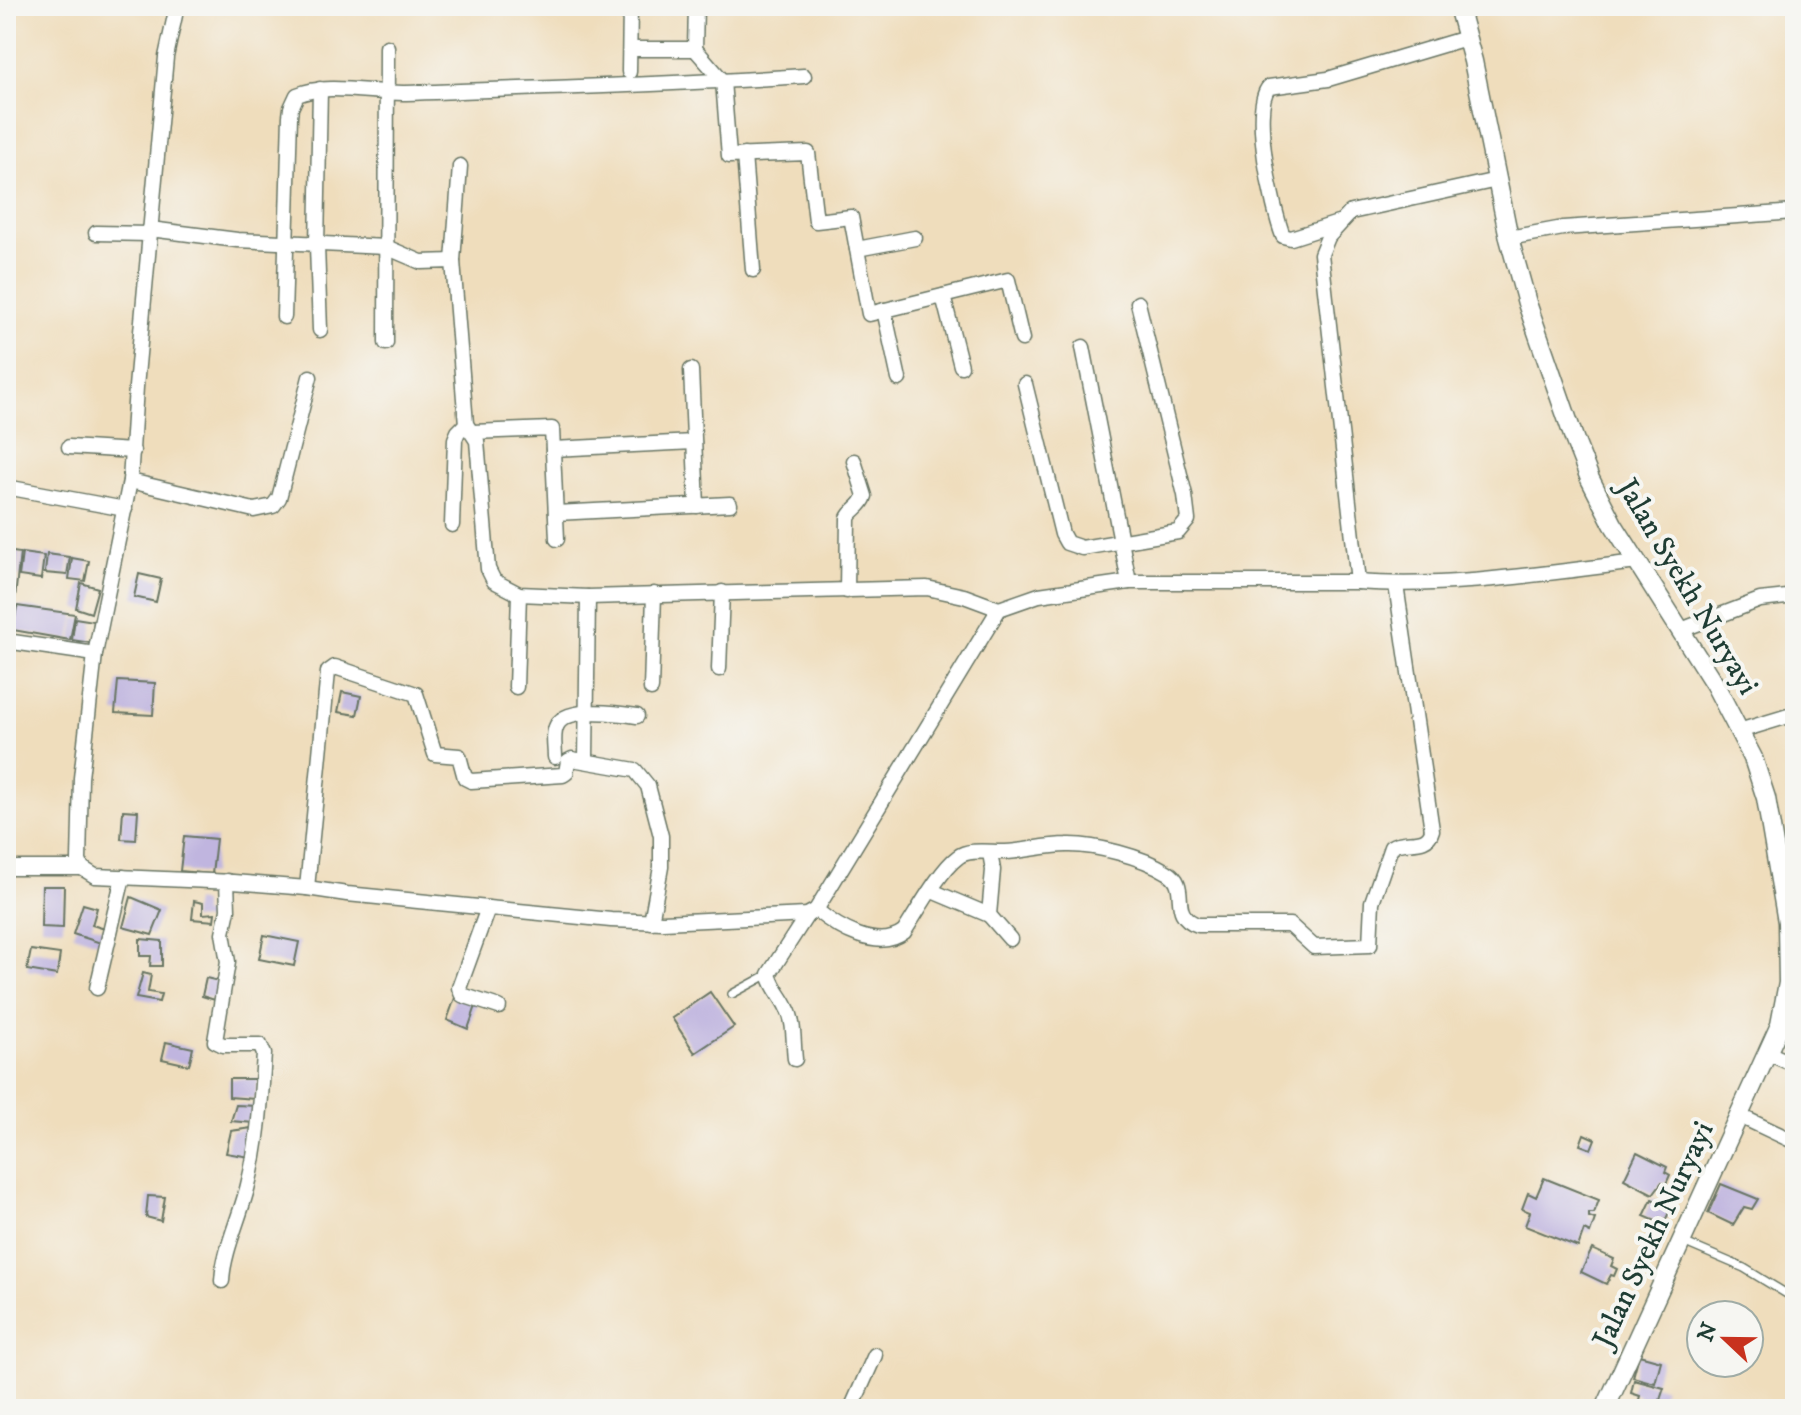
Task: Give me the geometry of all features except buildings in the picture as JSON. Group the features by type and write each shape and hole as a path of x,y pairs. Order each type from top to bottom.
{"main road":[{"name":"Jalan Syekh Nuryayi","path":"1458,6 1509,238 1527,303 1575,441 1596,490 1681,630 1753,758 1766,798 1787,922 1788,983 1780,1025 1605,1409"}],"street":[{"path":"82,868 79,861 81,778 95,654 130,481 166,57 177,6"},
{"path":"629,72 630,6"},
{"path":"696,6 695,49 723,81 729,156 808,153 816,221 851,217 869,314 1008,280 1022,339"},
{"path":"1338,223 1291,238 1283,236 1260,130 1265,91 1269,87 1328,79 1466,38"},
{"path":"386,343 387,47"},
{"path":"634,49 695,49"},
{"path":"284,317 290,116 297,95 320,89 388,93 804,76"},
{"path":"320,89 317,246 320,330"},
{"path":"744,155 753,270"},
{"path":"460,166 453,261 469,428 477,441 488,569 494,581 519,594 588,597 891,588 940,590 999,609 1039,595 1129,582 1358,582 1396,585 1637,562"},
{"path":"1358,582 1321,254 1338,223 1351,212 1497,180"},
{"path":"1509,238 1563,228 1795,212"},
{"path":"96,233 150,231 317,246 386,247 421,262 453,261"},
{"path":"857,249 915,238"},
{"path":"943,296 961,366"},
{"path":"1025,384 1062,534 1067,543 1082,548 1178,532 1188,520 1185,495 1138,303"},
{"path":"884,310 899,379"},
{"path":"1083,347 1129,582"},
{"path":"691,370 697,506"},
{"path":"130,481 254,510 273,506 279,498 310,377"},
{"path":"452,525 455,439 458,432 469,428 552,429 557,539"},
{"path":"553,449 694,442"},
{"path":"69,447 133,451"},
{"path":"847,591 848,518 865,496 854,461"},
{"path":"6,487 125,509"},
{"path":"556,513 730,504"},
{"path":"6,868 82,868 95,876 227,881 651,922 812,912 848,931 886,940 895,939 904,932 957,857 964,853 1070,844 1126,855 1169,872 1178,885 1182,915 1198,925 1290,925 1314,947 1370,945 1372,902 1391,847 1397,843 1424,841 1430,837 1432,830 1396,585"},
{"path":"719,669 722,592"},
{"path":"516,687 519,594"},
{"path":"651,689 654,594"},
{"path":"1681,630 1760,600 1795,596"},
{"path":"586,759 588,597"},
{"path":"795,1059 791,1018 772,987 769,974 812,912 999,609"},
{"path":"6,641 95,654"},
{"path":"307,888 328,672 331,668 339,667 416,694 435,754 458,755 465,778 471,781 563,775 569,759 586,759 635,770 648,786 661,836 661,867 651,922"},
{"path":"555,757 557,724 569,715 602,712 637,716"},
{"path":"1739,731 1795,714"},
{"path":"989,915 993,870 990,853"},
{"path":"97,988 123,877"},
{"path":"222,1281 224,1260 240,1218 250,1177 259,1126 264,1054 260,1045 223,1045 215,1041 228,968 223,933 228,910 227,881"},
{"path":"932,891 989,915 1010,939"},
{"path":"488,908 459,988 462,995 499,1007"},
{"path":"1768,1053 1795,1065"},
{"path":"1740,1116 1795,1142"},
{"path":"851,1409 875,1355"}],"lane":[{"path":"732,994 769,974"},
{"path":"1683,1242 1744,1268 1795,1299"}]}
